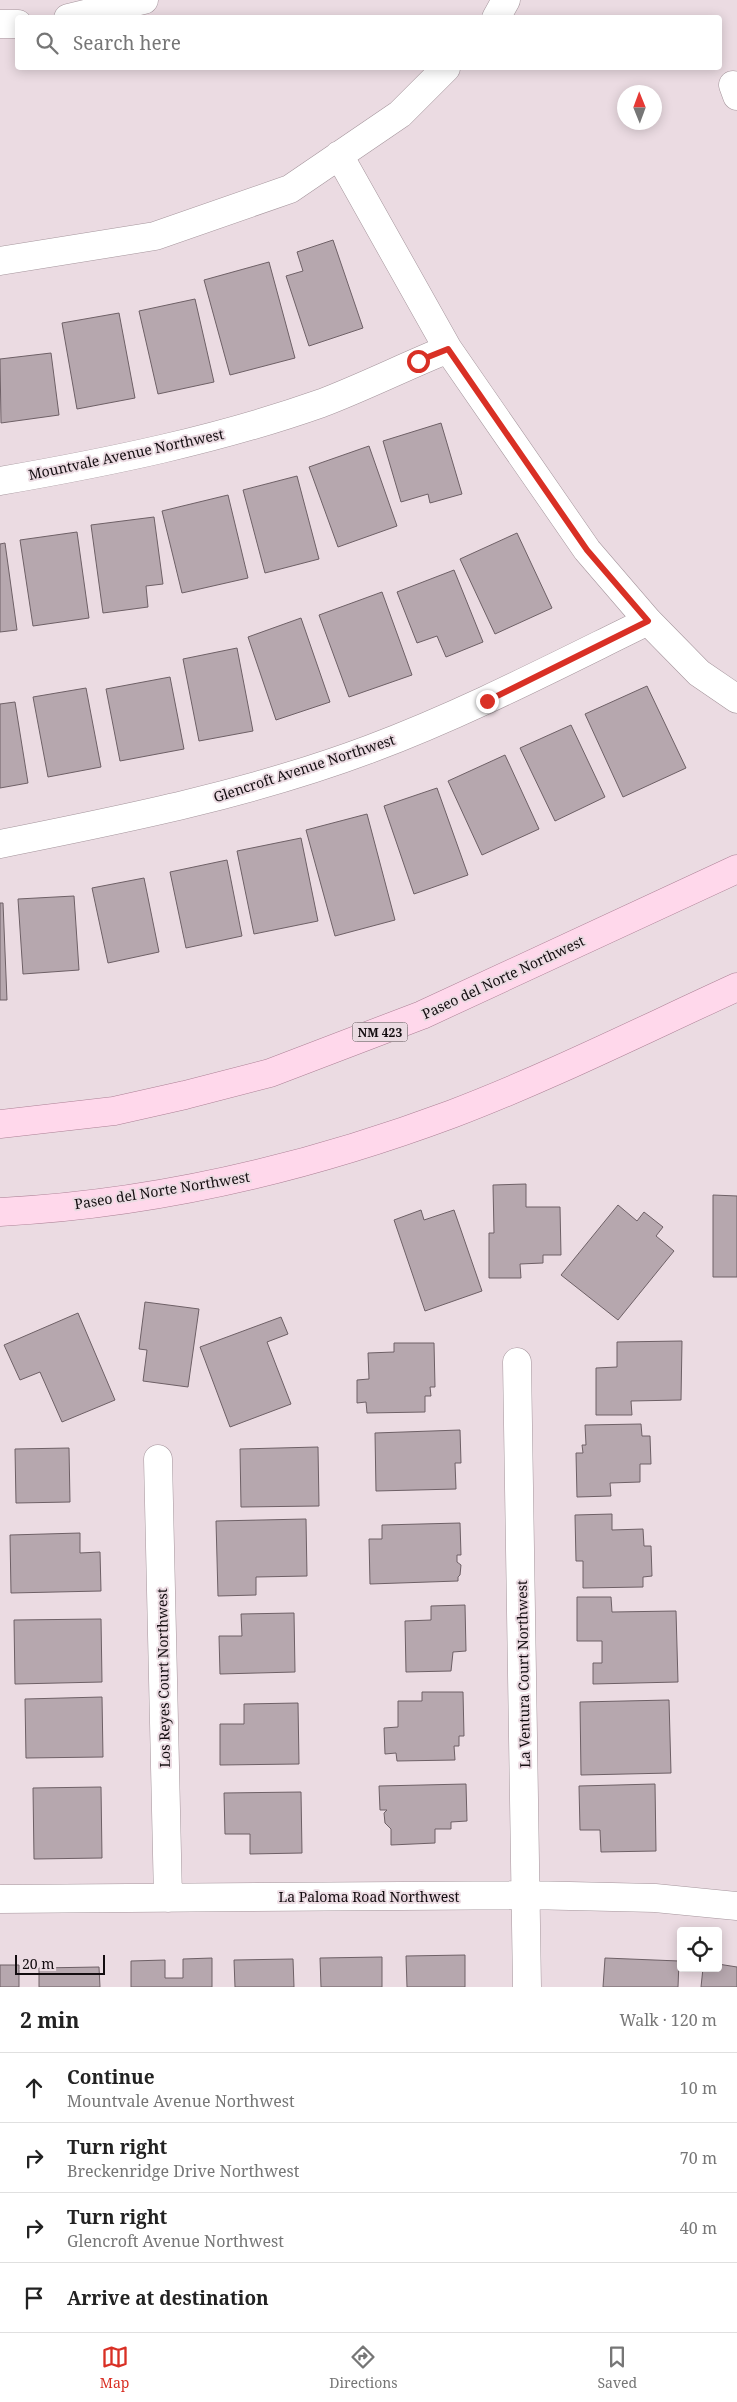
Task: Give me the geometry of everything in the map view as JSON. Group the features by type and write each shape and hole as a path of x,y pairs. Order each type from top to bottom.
{"main road":[{"name":"Paseo del Norte Northwest","path":"0,1124 114,1110 185,1095 270,1073 422,1015 737,870"},
{"name":"Paseo del Norte Northwest","path":"0,1212 156,1194 209,1185 314,1160 454,1113 534,1080 737,987"}],"street":[{"path":"81,15 144,0"},
{"path":"498,15 506,0"},
{"path":"0,24 15,24"},
{"path":"0,261 155,236 290,189 400,114 444,70"},
{"path":"339,156 448,349 587,550 648,621 699,673 737,699"},
{"name":"Mountvale Avenue Northwest","path":"0,481 117,459 202,440 323,402 448,349"},
{"name":"Glencroft Avenue Northwest","path":"0,844 228,795 369,750 487,701 648,621"},
{"name":"La Ventura Court Northwest","path":"517,1362 527,1987"},
{"name":"Los Reyes Court Northwest","path":"158,1459 168,1898"},
{"name":"La Paloma Road Northwest","path":"0,1899 526,1894 655,1898 737,1906"}],"building":[{"path":"333,240 363,328 309,346 286,276 303,271 297,252"},
{"path":"269,262 295,358 230,375 204,280"},
{"path":"195,299 214,382 158,394 139,311"},
{"path":"119,313 135,398 77,409 62,323"},
{"path":"51,353 59,415 1,423 0,359"},
{"path":"441,423 462,494 430,503 428,494 401,502 383,441"},
{"path":"369,446 397,526 338,547 309,467"},
{"path":"297,476 319,559 265,573 243,490"},
{"path":"228,495 248,578 182,593 162,511"},
{"path":"154,517 163,584 146,586 148,607 103,613 91,525"},
{"path":"77,532 89,618 33,626 20,540"},
{"path":"517,533 552,608 495,634 460,559"},
{"path":"5,543 17,630 0,632 0,544"},
{"path":"454,570 483,642 446,657 437,636 417,643 397,592"},
{"path":"382,592 412,675 349,697 319,615"},
{"path":"301,618 330,702 276,720 248,637"},
{"path":"237,648 253,731 199,741 183,659"},
{"path":"170,677 184,749 120,761 106,689"},
{"path":"647,686 686,768 623,797 585,714"},
{"path":"86,688 101,767 48,777 33,697"},
{"path":"15,702 28,783 0,788 0,704"},
{"path":"571,725 605,797 555,821 520,748"},
{"path":"505,755 539,829 482,855 448,781"},
{"path":"437,788 468,875 414,894 384,806"},
{"path":"367,814 395,920 335,936 306,830"},
{"path":"301,838 318,921 254,934 237,851"},
{"path":"227,860 242,936 186,948 170,872"},
{"path":"144,878 159,952 108,963 92,888"},
{"path":"74,896 79,970 23,974 18,899"},
{"path":"0,903 3,903 7,1000 0,1000"},
{"path":"526,1184 526,1207 560,1207 561,1255 543,1255 543,1263 520,1264 521,1278 489,1278 489,1233 494,1233 493,1185"},
{"path":"713,1195 737,1196 737,1277 713,1277"},
{"path":"618,1205 637,1221 644,1212 663,1227 656,1236 674,1251 618,1320 561,1275"},
{"path":"421,1210 424,1220 454,1210 482,1291 425,1311 394,1220"},
{"path":"145,1302 199,1309 188,1387 143,1381 147,1350 139,1349"},
{"path":"78,1313 115,1400 62,1422 40,1372 20,1380 4,1345"},
{"path":"281,1317 288,1334 267,1342 291,1404 230,1427 200,1347"},
{"path":"682,1341 681,1400 631,1401 632,1415 596,1415 596,1368 617,1367 617,1342"},
{"path":"394,1343 434,1343 435,1387 430,1387 431,1396 425,1396 425,1412 367,1413 366,1402 357,1403 357,1380 369,1379 368,1353 394,1352"},
{"path":"641,1424 642,1436 650,1436 651,1464 640,1464 640,1482 610,1483 611,1496 577,1497 576,1453 583,1453 582,1445 586,1445 585,1425"},
{"path":"460,1430 461,1463 455,1463 456,1489 376,1491 375,1433"},
{"path":"318,1447 319,1506 241,1507 240,1449"},
{"path":"69,1448 70,1502 16,1503 15,1449"},
{"path":"612,1514 612,1530 643,1529 644,1546 651,1546 652,1576 643,1577 643,1587 583,1588 583,1561 576,1561 575,1515"},
{"path":"306,1519 307,1576 256,1577 256,1595 218,1596 216,1521"},
{"path":"460,1523 461,1555 457,1555 457,1562 461,1565 458,1581 370,1584 369,1539 382,1539 382,1525"},
{"path":"80,1533 80,1553 100,1552 101,1591 11,1593 10,1535"},
{"path":"577,1597 611,1597 612,1612 676,1611 678,1682 593,1684 593,1663 602,1663 602,1641 577,1641"},
{"path":"465,1605 466,1651 453,1652 451,1671 406,1672 405,1621 431,1620 431,1606"},
{"path":"294,1613 295,1672 220,1674 219,1636 242,1636 241,1614"},
{"path":"101,1619 102,1682 15,1684 14,1620"},
{"path":"422,1692 463,1692 464,1736 459,1736 459,1746 454,1746 455,1760 397,1761 396,1753 385,1754 384,1728 398,1727 398,1701 422,1701"},
{"path":"102,1697 103,1757 26,1758 25,1699"},
{"path":"669,1700 671,1773 581,1775 580,1702"},
{"path":"298,1703 299,1764 220,1765 220,1724 244,1724 244,1704"},
{"path":"466,1784 467,1821 451,1822 451,1829 435,1829 435,1843 391,1845 391,1829 385,1823 384,1813 387,1810 380,1810 379,1786"},
{"path":"655,1784 656,1851 601,1852 600,1830 580,1830 579,1786"},
{"path":"101,1787 102,1858 34,1859 33,1788"},
{"path":"301,1792 302,1853 250,1854 250,1834 225,1834 224,1793"},
{"path":"465,1955 465,1987 407,1987 406,1956"},
{"path":"382,1957 382,1987 321,1987 320,1958"},
{"path":"212,1958 212,1987 131,1987 131,1961 165,1960 165,1978 183,1978 183,1959"},
{"path":"605,1958 677,1961 678,1987 603,1987"},
{"path":"293,1959 294,1987 235,1987 234,1960"},
{"path":"0,1965 19,1965 19,1987 0,1987"},
{"path":"722,1965 737,1967 737,1987 701,1987 703,1972 722,1972"},
{"path":"99,1967 100,1987 39,1987 39,1968"}],"route":[{"path":"418,361 448,349 587,550 648,621 487,701"}]}
